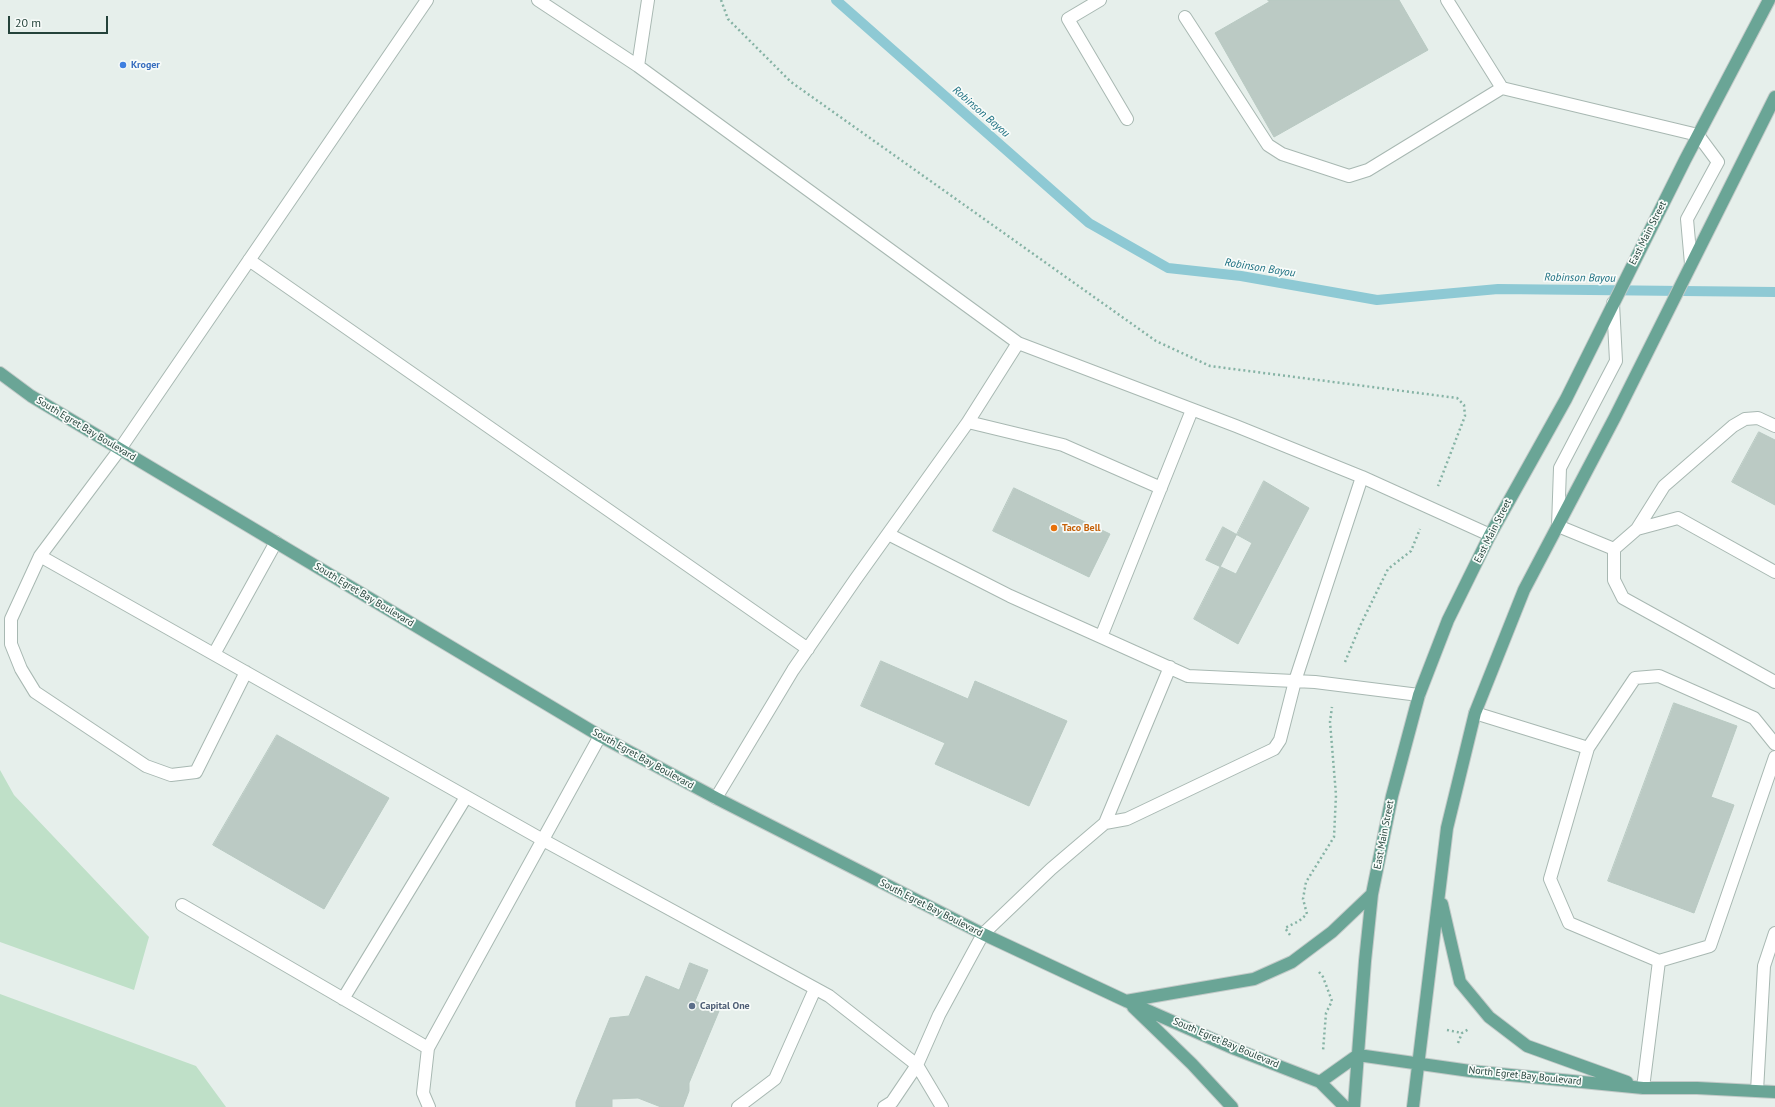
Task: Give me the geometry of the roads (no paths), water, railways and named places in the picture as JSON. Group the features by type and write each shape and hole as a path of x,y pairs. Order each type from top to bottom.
{"main road":[{"name":"East Main Street","path":"1354,1107 1372,894 1392,796 1419,695 1448,620 1490,536 1566,399 1685,160 1769,0"},
{"path":"1413,1107 1440,895 1446,828 1475,713 1524,590 1621,404 1775,97"},
{"name":"South Egret Bay Boulevard","path":"0,373 31,396 600,736 716,798 983,934 1235,1049 1320,1082"},
{"path":"1126,1000 1254,979 1292,962 1332,932 1372,894"},
{"path":"1440,895 1460,982 1489,1017 1527,1046 1643,1088"},
{"path":"1126,1000 1192,1064 1232,1107"},
{"path":"1345,1107 1320,1082 1358,1055"},
{"name":"North Egret Bay Boulevard","path":"1358,1055 1470,1071 1643,1088 1697,1088 1775,1092"}],"lane":[{"path":"246,672 196,772 171,775 146,766 35,692 21,669 11,644 11,619 40,556 120,449 427,0"},
{"path":"538,0 638,66 1018,343 1362,477 1490,536"},
{"path":"638,66 648,0"},
{"path":"1100,0 1068,19 1127,119"},
{"path":"1447,0 1502,88 1698,136 1718,162 1687,219 1691,264"},
{"path":"1185,17 1268,145 1282,154 1349,176 1368,170 1502,88"},
{"path":"249,260 808,649"},
{"path":"1613,303 1616,361 1560,468 1558,526 1614,549"},
{"path":"716,798 793,670 968,422 1018,343"},
{"path":"1101,637 1192,410"},
{"path":"1775,426 1758,418 1745,419 1733,426 1664,486 1636,529 1614,549 1614,580 1623,598 1775,682"},
{"path":"968,422 1063,445 1161,488"},
{"path":"1105,823 1127,819 1274,749 1280,740 1294,681 1362,477"},
{"path":"1636,529 1678,518 1775,572"},
{"path":"888,534 1010,596 1188,676 1294,681 1419,695"},
{"path":"214,654 276,542"},
{"path":"40,556 542,840 829,996 917,1065 942,1107"},
{"path":"884,1107 892,1102 917,1065 939,1015 983,934 1051,869 1105,823 1170,668"},
{"path":"1775,744 1754,718 1659,676 1635,678 1588,748 1550,879 1569,923 1660,961 1710,946 1775,758"},
{"path":"1475,713 1588,748"},
{"path":"429,1107 423,1093 428,1048 600,736"},
{"path":"343,999 466,797"},
{"path":"182,905 428,1048"},
{"path":"1757,1091 1764,966 1775,933"},
{"path":"1643,1088 1660,961"},
{"path":"738,1107 775,1079 815,989"}],"waterway":[{"name":"Robinson Bayou","path":"836,0 1089,223 1168,268 1241,276 1377,300 1498,289 1775,292"}],"place":[{"name":"Kroger","path":"123,65"},
{"name":"Taco Bell","path":"1054,528"},
{"name":"Capital One","path":"692,1006"}]}
